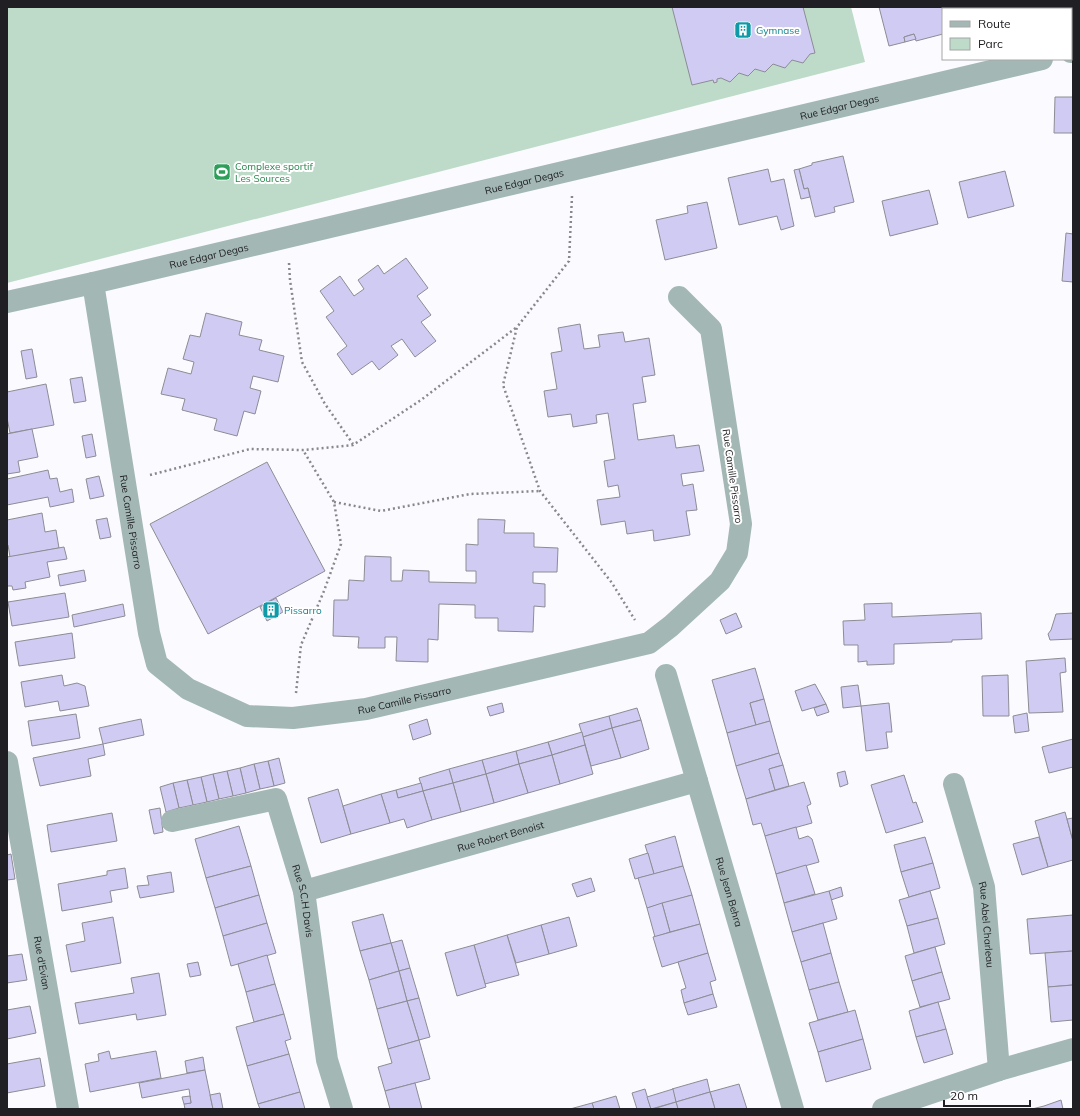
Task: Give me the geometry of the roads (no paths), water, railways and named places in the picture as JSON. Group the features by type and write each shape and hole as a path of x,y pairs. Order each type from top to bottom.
{"street":[{"name":"Rue Edgar Degas","path":"7,302 1038,60"},
{"name":"Rue Camille Pissarro","path":"93,283 149,633 157,664 188,690 247,716 293,718 366,710 649,643 671,626 720,581 737,553 741,524 711,329 679,296"},
{"name":"Rue Jean Behra","path":"666,675 793,1109"},
{"name":"Rue d'Evian","path":"7,762 12,817 68,1109"},
{"name":"Rue Robert Benoist","path":"304,891 697,781"},
{"name":"Rue Abel Charleau","path":"954,784 984,887 999,1070"},
{"name":"Rue S.C.H Davis","path":"172,822 276,799 304,891 327,1060 342,1109"},
{"path":"883,1109 999,1070 1073,1049"}],"place":[{"name":"Gymnase","path":"743,30"},
{"name":"Complexe sportif Les Sources","path":"222,172"},
{"name":"Pissarro","path":"271,610"}]}
